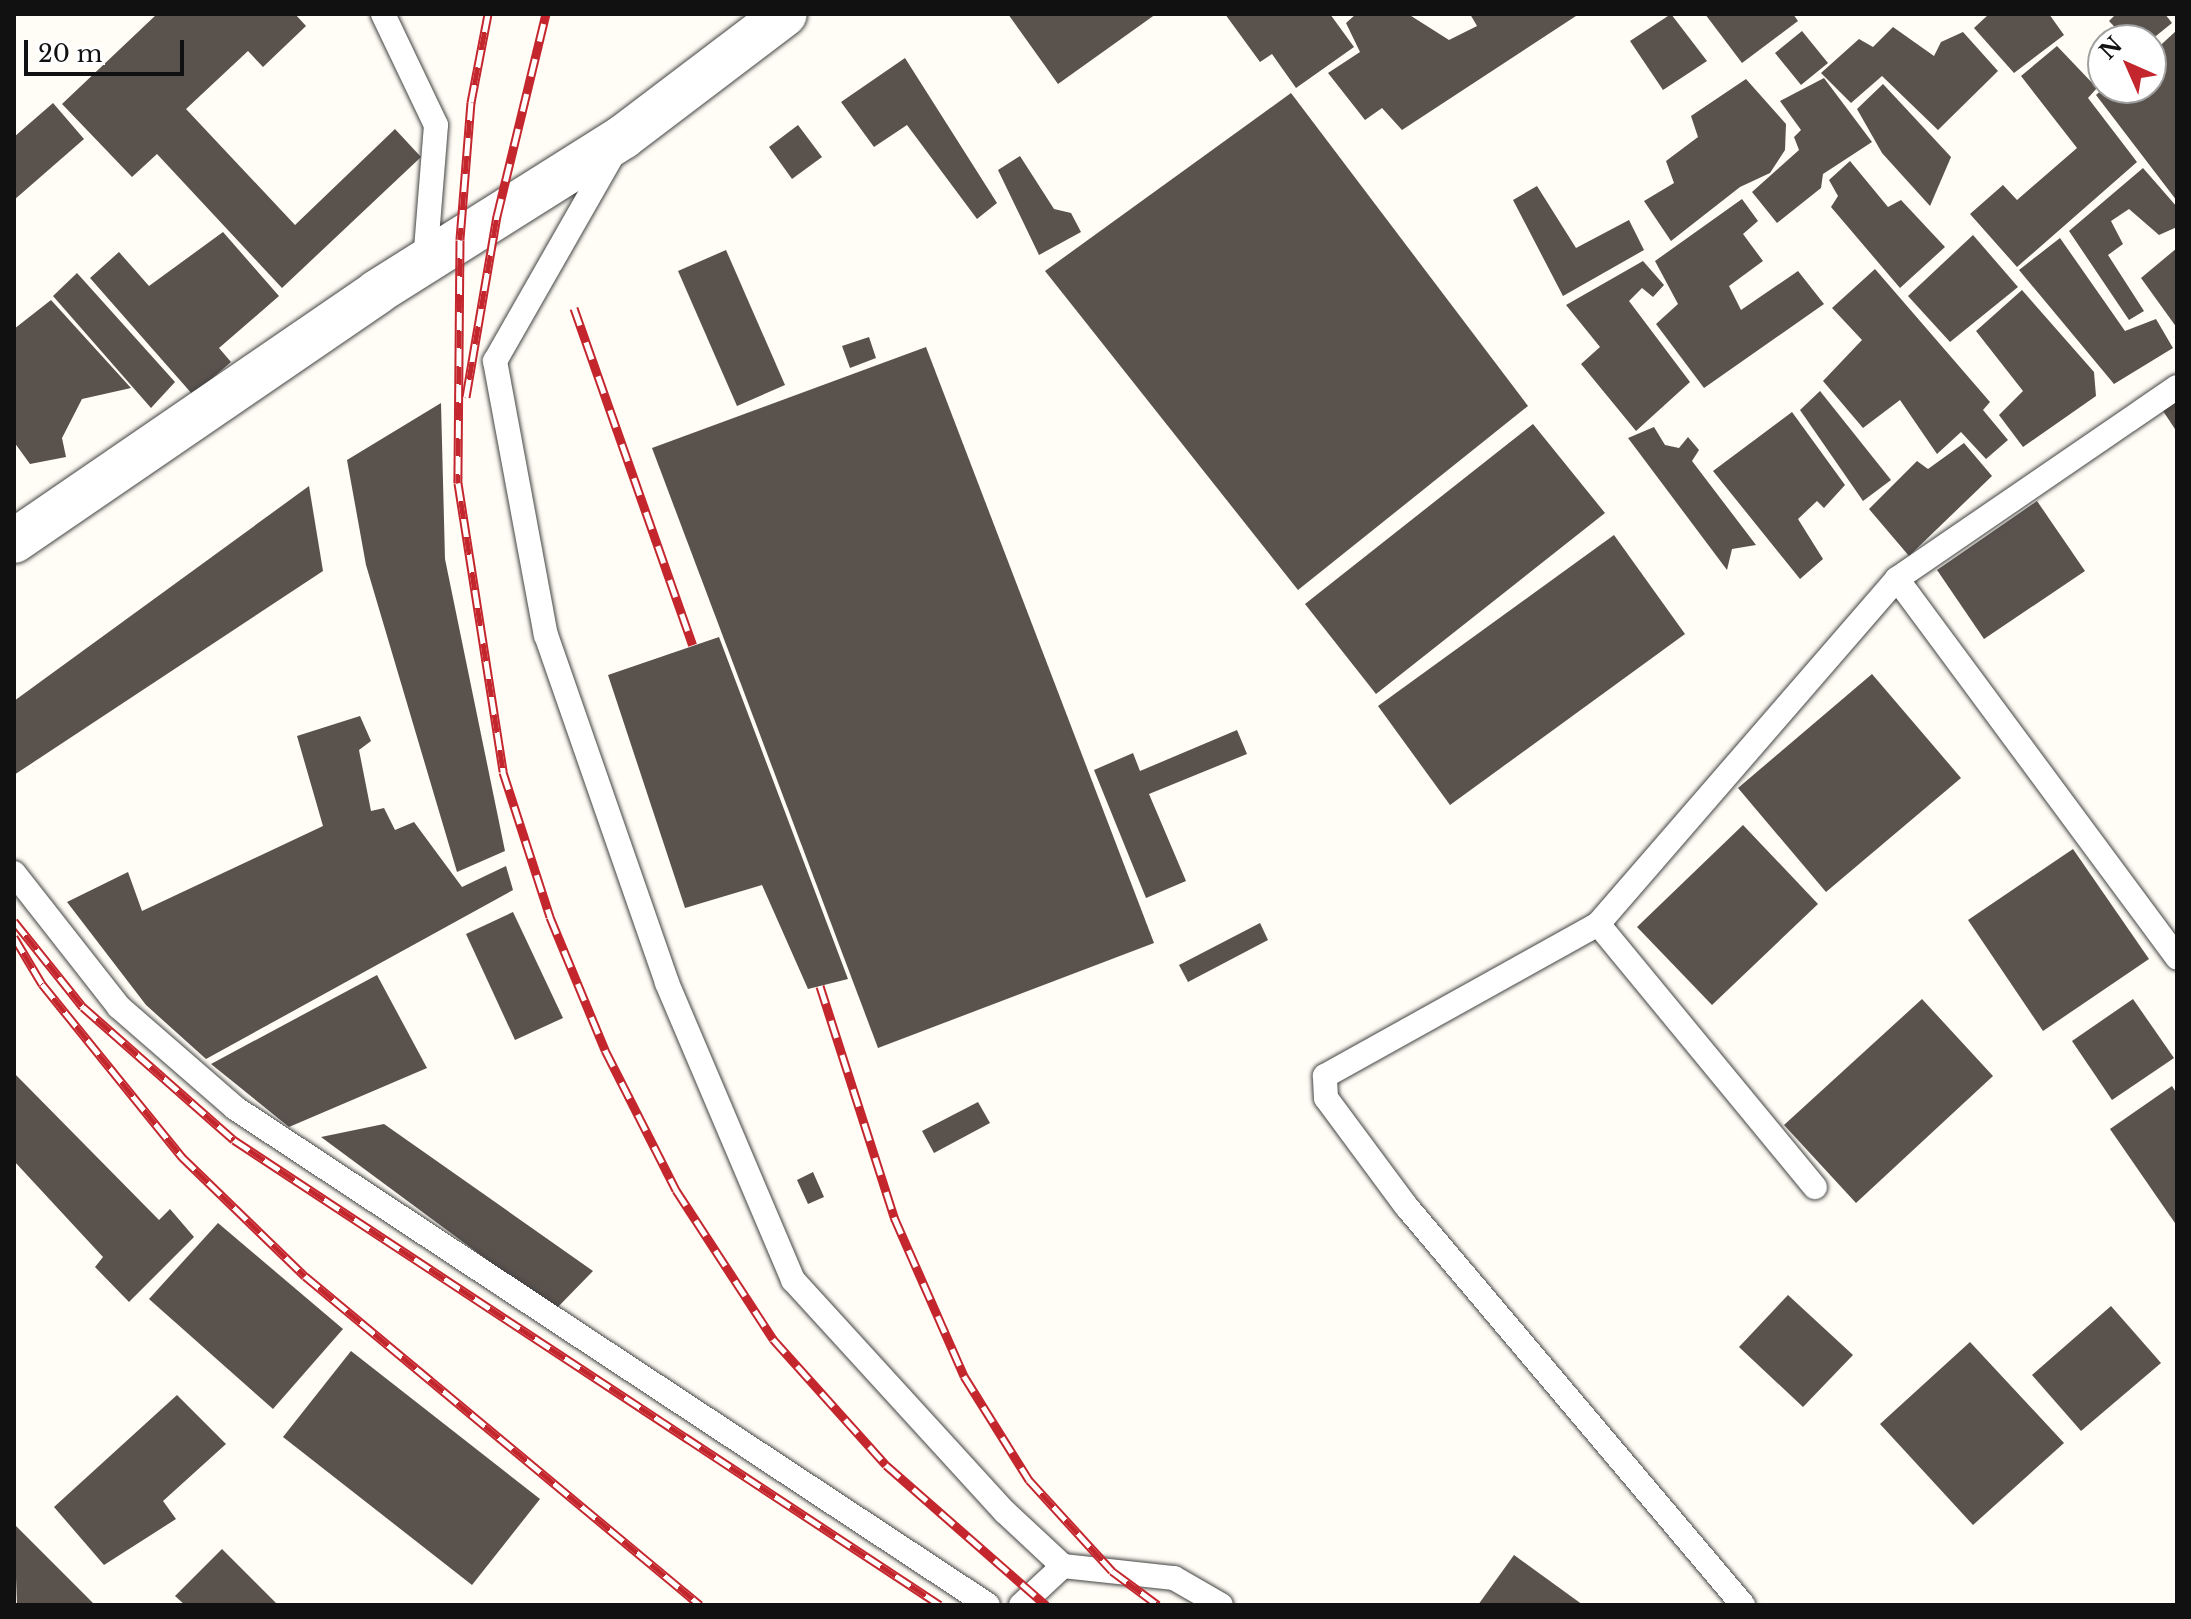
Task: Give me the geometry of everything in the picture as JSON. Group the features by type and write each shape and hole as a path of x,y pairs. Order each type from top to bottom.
{"street":[{"path":"14,541 425,262 623,137 785,14"}],"lane":[{"path":"383,14 436,125 425,262"},
{"path":"623,137 495,361 546,635 667,983 793,1280 1005,1512 1063,1566 1174,1578 1221,1605"},
{"path":"1743,1605 1406,1206 1326,1098 1325,1076 1598,924 1897,579 2177,387"},
{"path":"1897,579 2177,958"},
{"path":"14,873 119,1007 235,1108 988,1605"},
{"path":"1598,924 1815,1187"},
{"path":"1021,1605 1063,1566"}],"building":[{"path":"157,14 295,14 306,26 263,67 248,51 186,109 295,225 395,129 421,157 282,288 157,154 132,177 62,104"},
{"path":"1008,14 1156,14 1058,84"},
{"path":"1225,14 1330,14 1354,47 1296,88 1272,54 1260,62"},
{"path":"1356,14 1408,14 1449,40 1477,26 1470,14 1579,14 1402,130 1382,108 1365,120 1328,73 1360,52 1346,23"},
{"path":"1671,14 1707,61 1663,90 1630,41"},
{"path":"1705,14 1793,14 1798,21 1742,63"},
{"path":"1989,14 2049,14 2064,35 2014,73 1974,28"},
{"path":"2116,14 2165,14 2172,23 2167,27 2167,24 2112,24 2109,21"},
{"path":"1893,27 1934,56 1941,42 1963,32 1998,71 1938,130 1882,76 1851,103 1821,73 1859,39 1873,47"},
{"path":"2177,30 2177,201 2103,104 2167,104 2167,39"},
{"path":"1802,31 1828,63 1801,85 1775,53"},
{"path":"2057,46 2087,78 2087,104 2093,104 2137,162 2017,267 1970,214 2003,185 2017,200 2077,148 2021,76"},
{"path":"905,58 997,203 977,219 907,125 874,147 841,102"},
{"path":"1824,78 1872,142 1823,174 1821,188 1777,223 1752,192 1799,150 1794,137 1801,130 1780,101"},
{"path":"1746,79 1786,124 1785,150 1770,173 1740,187 1671,241 1644,201 1674,183 1666,161 1698,137 1691,116"},
{"path":"1883,84 1951,157 1930,206 1882,153 1857,109"},
{"path":"1291,93 1528,406 1298,590 1045,271"},
{"path":"53,103 84,139 14,200 14,137"},
{"path":"798,125 822,157 792,179 769,147"},
{"path":"1020,156 1054,209 1071,213 1081,232 1039,255 998,170"},
{"path":"1850,161 1888,207 1901,200 1945,247 1900,288 1831,207 1838,196 1829,180"},
{"path":"2143,168 2177,207 2177,227 2159,235 2129,209 2111,221 2123,244 2108,255 2144,311 2129,320 2069,231"},
{"path":"1537,186 1576,248 1629,220 1644,250 1563,296 1513,200"},
{"path":"1742,199 1758,221 1743,234 1763,261 1729,286 1741,310 1798,271 1824,304 1704,388 1656,324 1678,304 1655,261"},
{"path":"223,232 279,296 219,348 231,362 193,395 90,278 119,252 149,286"},
{"path":"1973,235 2018,287 1950,342 1908,296"},
{"path":"2060,238 2125,331 2156,319 2173,348 2114,384 2019,270"},
{"path":"2177,248 2177,328 2141,278"},
{"path":"726,250 785,385 737,406 678,271"},
{"path":"1643,261 1664,285 1653,297 1642,288 1629,301 1690,382 1636,431 1581,364 1600,347 1566,305"},
{"path":"1875,269 1990,402 1983,410 2008,440 1986,459 1961,432 1937,454 1900,400 1863,428 1823,381 1862,340 1832,308"},
{"path":"77,273 175,382 151,408 53,296"},
{"path":"2022,290 2094,372 2096,396 2023,447 1999,415 2023,391 1976,331"},
{"path":"51,300 131,388 82,399 62,438 66,457 30,464 14,442 14,329"},
{"path":"869,337 876,358 850,368 842,346"},
{"path":"926,347 1154,943 878,1048 652,448"},
{"path":"1820,391 1891,480 1863,501 1800,410"},
{"path":"2177,396 2177,432 2161,408"},
{"path":"441,403 445,559 505,851 457,872 366,565 347,460"},
{"path":"1792,412 1845,485 1824,508 1817,501 1798,519 1823,559 1800,579 1713,471"},
{"path":"1533,424 1605,513 1376,694 1305,604"},
{"path":"1654,427 1665,445 1679,448 1688,437 1699,450 1692,461 1756,545 1732,549 1727,570 1628,438"},
{"path":"1964,443 1992,476 1909,556 1869,509 1917,461 1928,469"},
{"path":"309,486 323,571 14,775 14,701"},
{"path":"2037,501 2085,571 1984,639 1937,570"},
{"path":"1614,535 1685,634 1450,805 1378,706"},
{"path":"719,637 848,979 808,989 762,885 685,908 608,675"},
{"path":"1872,674 1961,778 1826,892 1738,788"},
{"path":"360,716 371,741 359,750 371,811 384,808 395,830 414,822 462,887 506,866 513,890 206,1059 146,1005 67,902 128,872 142,911 323,826 297,736"},
{"path":"1237,730 1247,754 1149,794 1186,881 1146,898 1094,770 1133,753 1140,771"},
{"path":"1743,825 1818,904 1712,1005 1637,927"},
{"path":"2073,849 2149,959 2043,1031 1968,920"},
{"path":"513,912 563,1018 515,1040 466,934"},
{"path":"1260,923 1268,940 1188,982 1179,965"},
{"path":"377,975 427,1068 289,1127 211,1064"},
{"path":"1922,999 1993,1076 1856,1203 1784,1125"},
{"path":"2133,999 2174,1058 2112,1100 2072,1041"},
{"path":"14,1073 159,1220 170,1209 194,1237 129,1302 95,1267 103,1257 14,1161"},
{"path":"2172,1086 2177,1094 2177,1226 2110,1129"},
{"path":"978,1102 990,1123 934,1153 922,1131"},
{"path":"384,1124 593,1271 555,1310 321,1137"},
{"path":"813,1172 824,1197 808,1204 797,1180"},
{"path":"218,1223 343,1329 273,1409 149,1299"},
{"path":"1788,1295 1853,1355 1803,1407 1739,1347"},
{"path":"2111,1306 2161,1363 2081,1431 2032,1375"},
{"path":"1970,1342 2064,1443 1973,1525 1880,1424"},
{"path":"351,1351 540,1499 472,1585 283,1437"},
{"path":"177,1395 226,1444 163,1501 176,1519 104,1565 54,1507"},
{"path":"14,1524 95,1605 17,1605"},
{"path":"222,1549 278,1605 185,1605 175,1596"},
{"path":"1514,1555 1583,1605 1478,1605"}],"railway":[{"path":"488,14 471,102 460,240 458,483 503,772 550,917 605,1050 676,1190 773,1339 886,1465 1046,1605"},
{"path":"466,397 497,216 546,14"},
{"path":"574,308 693,645"},
{"path":"14,921 83,1007 234,1140 940,1605"},
{"path":"14,937 42,984 182,1157 305,1276 700,1605"},
{"path":"820,986 894,1217 964,1376 1029,1480 1112,1571 1158,1605"}]}
